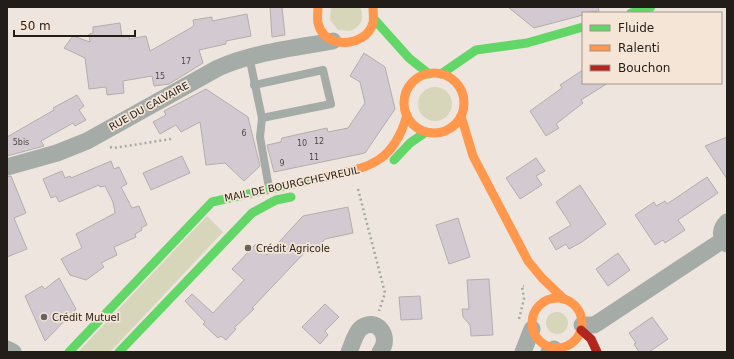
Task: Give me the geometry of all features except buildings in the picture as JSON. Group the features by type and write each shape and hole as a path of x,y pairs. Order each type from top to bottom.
{"main road":[{"path":"318,14 321,30 333,41 351,44 359,41 371,28 374,20 373,7"},
{"path":"634,12 651,7"},
{"path":"374,20 414,63 429,74"},
{"path":"441,74 476,50 527,43 582,27"},
{"path":"359,41 369,44"},
{"path":"480,58 493,47"},
{"path":"429,74 441,74 463,88 464,104 461,116 453,126 441,132 426,132 415,126 407,115 405,102 406,86 429,74"},
{"name":"MAIL DE BOURGCHEVREUIL","path":"69,352 212,202 364,168 374,164 390,152 397,143 404,127 407,115"},
{"path":"461,116 473,156 528,261 542,278 564,299 578,309 582,327 591,339 597,352"},
{"path":"387,167 410,143 426,132"},
{"path":"441,132 453,138 473,156"},
{"name":"MAIL DE BOURGCHEVREUIL","path":"119,352 252,213 276,200 299,195"},
{"path":"528,261 533,282"},
{"path":"534,298 528,322 540,342 556,349 578,352"},
{"path":"528,322 541,303 547,300 564,299"},
{"path":"556,349 576,340 582,327"}],"street":[{"name":"RUE DU CALVAIRE","path":"291,48 303,39 318,14"},
{"name":"RUE DU CALVAIRE","path":"7,167 58,153 86,141 218,68 249,56 333,41"},
{"path":"582,327 594,325 725,242 721,230 727,222"},
{"path":"523,352 528,322"},
{"path":"349,352 359,330 366,325 375,325 381,330 385,337 385,346 380,352"},
{"path":"7,349 13,352"}],"lane":[{"path":"249,56 262,118 260,137 269,189"},
{"path":"254,85 323,70 330,104 262,118"}],"path":[{"path":"86,141 114,148 171,139"},
{"path":"356,182 385,293 375,325"},
{"path":"528,322 522,286 533,282"}],"shaded area":[{"path":"331,7 360,7 362,15 361,22 357,27 350,31 338,30 330,20"},
{"path":"435,87 447,92 452,104 447,116 435,121 423,116 418,104 423,92"},
{"path":"207,216 223,232 110,352 78,352"},
{"path":"557,312 565,315 568,323 565,331 557,334 549,331 546,323 549,315"}],"traffic: fast":[{"path":"634,12 651,7"},
{"path":"374,19 409,58 429,74"},
{"path":"441,74 476,50 527,43 582,27"},
{"path":"394,160 410,143 426,132"},
{"path":"69,352 212,202 325,177"},
{"path":"119,352 252,213 276,200 291,197"}],"traffic: slow":[{"path":"318,7 318,23 322,32 328,38 345,42 354,41 369,31 373,23 373,7"},
{"path":"434,73 450,78 455,82 459,87 464,103 459,119 455,124 450,128 434,133 418,128 413,124 409,119 404,103 409,87 413,82 418,78 434,73"},
{"path":"325,177 367,166 387,154 401,131 407,115"},
{"path":"461,116 473,156 528,261 542,278 564,299"},
{"path":"552,298 562,298 575,305 582,318 582,323 582,328 575,341 562,348 552,348 543,344 536,337 532,328 532,318 536,309 543,302 552,298"}],"traffic: jam":[{"path":"581,330 591,339 597,352"}],"place":[{"name":"Crédit Agricole","path":"248,248"},
{"name":"Crédit Mutuel","path":"44,317"}]}
